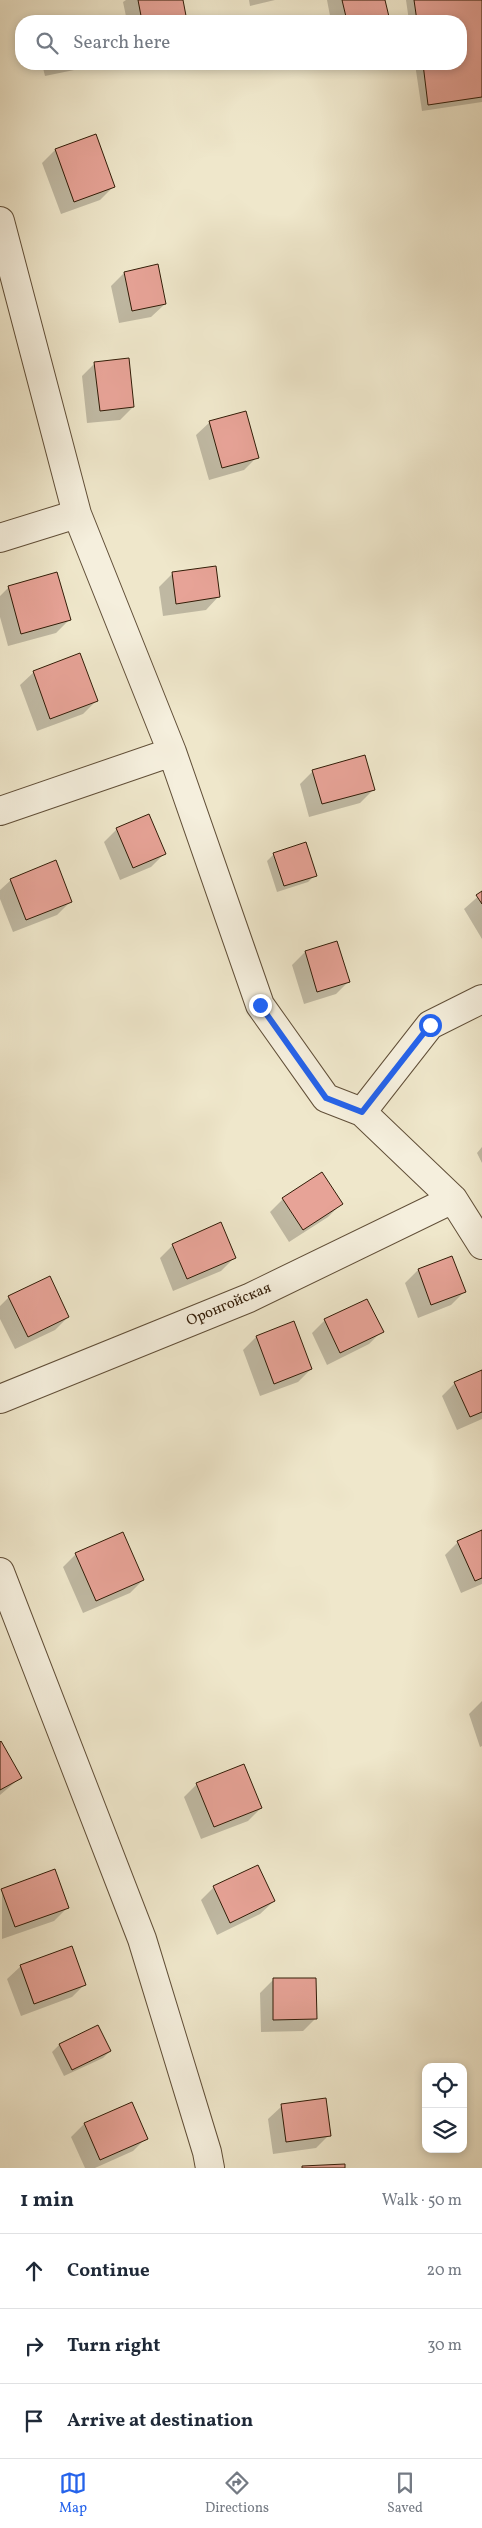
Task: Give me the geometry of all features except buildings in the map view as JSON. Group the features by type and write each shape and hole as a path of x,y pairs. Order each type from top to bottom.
{"street":[{"path":"0,221 77,514 172,752 260,1005 326,1098 362,1112 452,1199 482,1244"},
{"path":"0,538 77,514"},
{"path":"0,811 172,752"},
{"path":"362,1112 430,1025 482,999"},
{"name":"Оронгойская","path":"0,1399 249,1298 452,1199"},
{"path":"0,1572 142,1939 207,2152 210,2168"}],"route":[{"path":"260,1005 326,1098 362,1112 430,1025"}]}
